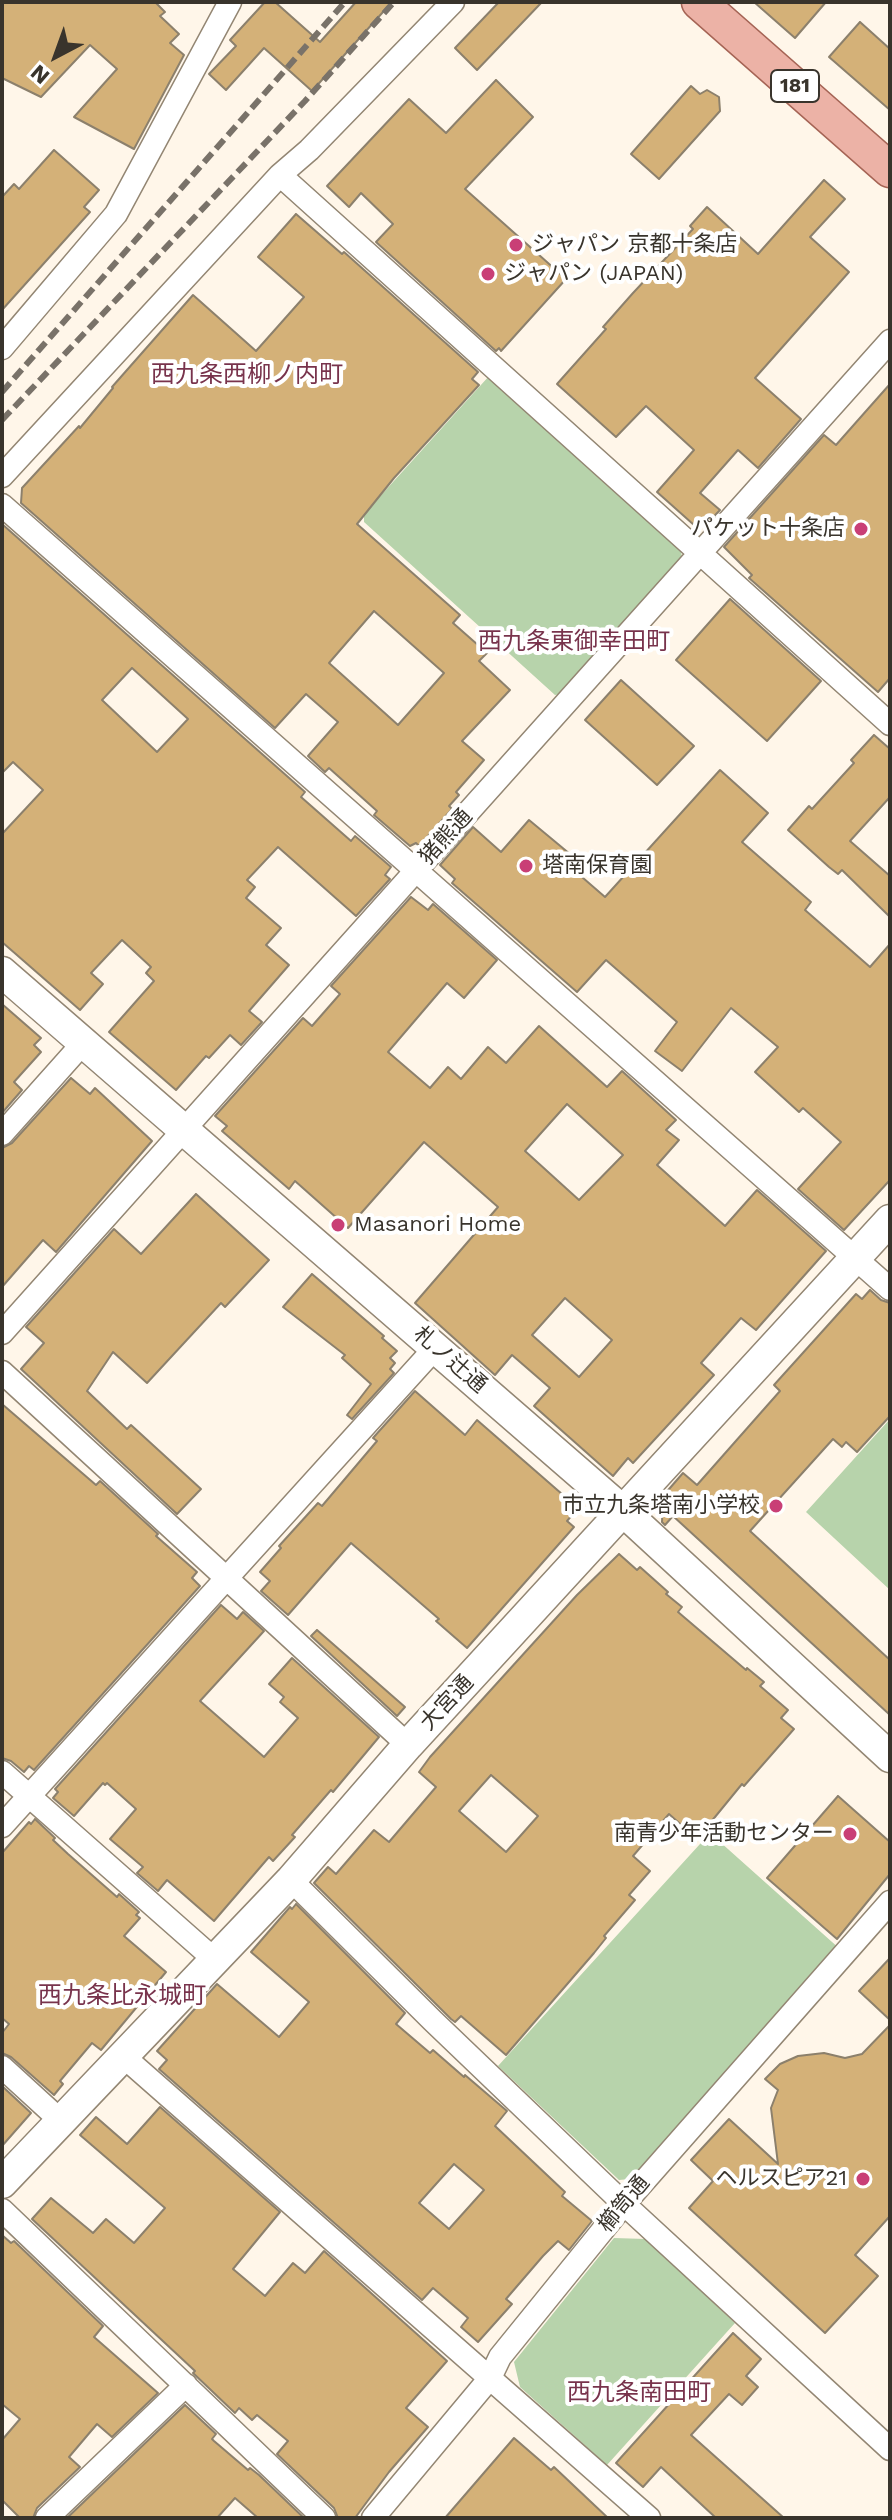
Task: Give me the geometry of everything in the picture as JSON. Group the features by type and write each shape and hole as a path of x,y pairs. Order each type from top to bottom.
{"main road":[{"name":"181","path":"699,2 890,170"}],"street":[{"path":"2,348 116,214 230,2"},
{"path":"2,476 280,175 309,150 453,2"},
{"path":"280,175 890,724"},
{"name":"猪熊通","path":"2,1333 890,341"},
{"path":"2,505 890,1289"},
{"name":"札ノ辻通","path":"2,972 623,1511 890,1757"},
{"path":"5,1125 84,1042"},
{"name":"大宮通","path":"2,2183 291,1880 408,1745 890,1220"},
{"path":"2,1826 436,1347"},
{"path":"2,1372 408,1745"},
{"path":"2,1772 215,1960"},
{"path":"291,1880 624,2204 890,2449"},
{"name":"櫛笥通","path":"373,2518 490,2378 500,2357 624,2204 890,1902"},
{"path":"123,2056 649,2518"},
{"path":"2,2067 61,2121"},
{"path":"2,2210 324,2518"},
{"path":"47,2518 186,2385"}],"green space":[{"path":"490,375 680,543 682,559 562,694 555,695 364,522 364,514"},
{"path":"890,1419 890,1590 806,1512"},
{"path":"710,1833 841,1950 630,2179 619,2180 498,2066"},
{"path":"614,2238 646,2239 735,2323 607,2465 520,2387 514,2362"}],"building":[{"path":"2,2 155,2 165,12 160,16 179,34 170,43 184,55 134,149 74,117 117,69 90,45 41,97 2,78"},
{"path":"265,2 275,2 320,42 356,2 392,2 312,91 264,48 226,90 209,74 236,46 230,40"},
{"path":"499,2 542,2 477,70 455,48"},
{"path":"754,2 826,2 795,38"},
{"path":"860,22 890,49 890,110 829,57"},
{"path":"496,80 533,117 465,189 566,279 501,351 499,348 496,351 376,242 393,224 361,193 349,207 327,186 409,99 446,133"},
{"path":"691,86 700,94 707,90 719,97 720,111 659,179 631,154"},
{"path":"54,150 99,190 84,207 90,212 2,310 2,197 14,184 19,189"},
{"path":"824,180 845,199 810,237 849,272 755,378 801,419 758,468 738,450 700,493 720,510 704,527 697,520 694,525 657,492 694,450 646,406 616,437 557,384 606,329 603,327 693,229 690,226 707,207 758,254"},
{"path":"296,214 342,254 344,252 478,372 472,379 479,385 394,478 357,524 460,615 453,623 487,653 479,661 510,690 462,741 484,760 456,792 459,795 449,806 452,809 419,846 416,843 410,846 374,815 377,811 329,768 325,772 308,756 338,722 306,694 275,728 21,503 22,488 80,428 193,295 256,351 304,297 258,257","holes":["374,611 444,673 398,725 329,663"]},
{"path":"890,384 890,678 878,692 749,578 752,575 724,547 824,435 836,445"},
{"path":"2,524 305,792 301,797 351,841 355,836 391,867 385,875 390,879 356,916 278,847 247,880 255,887 246,898 281,928 266,945 289,965 249,1011 262,1022 241,1045 230,1035 209,1058 206,1056 176,1090 109,1032 154,981 146,973 151,967 122,940 91,973 103,984 80,1010 2,942 2,834 43,790 13,762 2,773","holes":["132,668 188,719 157,752 102,700"]},
{"path":"730,599 821,681 767,741 676,660"},
{"path":"621,680 694,746 657,785 585,720"},
{"path":"874,735 890,749 890,797 850,841 890,876 890,917 842,870 838,874 788,830 854,763 851,760"},
{"path":"720,770 768,813 742,842 811,902 805,910 870,967 890,944 890,1180 844,1230 798,1189 841,1142 803,1108 799,1112 755,1072 778,1047 731,1008 682,1071 655,1051 677,1022 606,960 577,992 452,883 455,879 440,865 473,827 501,852 529,820 582,864 575,871 605,897"},
{"path":"411,897 428,910 433,904 497,960 464,998 447,983 388,1052 430,1088 448,1067 461,1079 488,1047 506,1063 539,1026 607,1087 622,1071 676,1120 666,1130 679,1140 657,1165 725,1226 757,1190 826,1251 756,1330 741,1318 701,1363 714,1375 633,1463 628,1458 613,1476 534,1406 550,1388 512,1355 495,1375 415,1303 498,1207 424,1142 348,1228 295,1181 289,1189 222,1131 227,1126 215,1116 303,1018 312,1026 340,994 331,986","holes":["567,1104 623,1155 579,1200 525,1151","565,1298 612,1340 579,1377 532,1335"]},
{"path":"2,1004 41,1038 34,1045 41,1052 14,1082 22,1090 2,1113"},
{"path":"71,1078 90,1094 95,1088 152,1141 56,1252 43,1240 2,1287 2,1148 12,1143"},
{"path":"196,1194 269,1260 225,1307 221,1303 147,1383 113,1352 87,1391 127,1429 131,1425 201,1489 177,1514 21,1369 44,1343 26,1327 114,1229 141,1254"},
{"path":"312,1274 397,1351 390,1358 395,1363 390,1369 394,1373 352,1419 347,1415 371,1384 342,1358 345,1355 283,1307"},
{"path":"870,1290 890,1303 890,1416 857,1452 846,1442 842,1447 833,1439 750,1531 890,1660 890,1715 673,1516 665,1525 662,1522 663,1496 683,1473 697,1485 780,1391 774,1385 856,1294 862,1299"},
{"path":"415,1391 465,1435 477,1420 578,1508 567,1521 574,1527 467,1648 436,1621 439,1619 351,1543 288,1615 261,1591 270,1581 260,1572 281,1548 279,1546 318,1503 322,1506 377,1441 373,1438"},
{"path":"2,1404 96,1485 100,1481 158,1534 156,1536 197,1572 192,1578 200,1586 34,1770 29,1766 24,1772 2,1758"},
{"path":"619,1554 637,1570 640,1567 668,1592 666,1594 682,1607 678,1612 764,1682 760,1686 788,1710 781,1718 794,1729 744,1786 742,1784 697,1839 669,1814 633,1856 650,1871 629,1895 635,1900 506,2055 461,2016 455,2022 451,2019 314,1883 328,1867 336,1874 374,1830 389,1842 436,1787 419,1772 430,1757 577,1595","holes":["491,1775 538,1816 506,1852 459,1811"]},
{"path":"221,1605 237,1619 243,1612 264,1631 200,1701 264,1757 298,1718 280,1702 284,1697 269,1684 292,1658 379,1737 292,1835 295,1837 273,1861 269,1857 214,1921 167,1880 158,1891 137,1873 143,1867 110,1839 136,1809 107,1783 103,1783 74,1816 53,1798 58,1792 55,1789"},
{"path":"317,1630 405,1707 397,1716 311,1636"},
{"path":"838,1796 890,1842 890,1874 837,1939 767,1878"},
{"path":"35,1819 68,1854 139,1912 136,1915 140,1918 124,1936 166,1972 101,2050 92,2043 60,2081 63,2084 54,2095 11,2057 2,2053 2,2033 9,2024 2,2018 2,1853"},
{"path":"296,1904 405,2013 396,2024 430,2053 433,2050 465,2075 507,2111 495,2126 565,2192 562,2196 592,2221 569,2250 558,2241 543,2256 506,2299 512,2304 478,2342 461,2327 468,2318 433,2288 422,2300 159,2069 167,2060 157,2051 217,1984 279,2037 309,2002 251,1952 290,1907 292,1909","holes":["454,2164 484,2190 449,2229 419,2203"]},
{"path":"890,1958 890,2020 859,1991"},
{"path":"890,2025 890,2216 855,2255 878,2276 825,2333 689,2208 713,2181 691,2160 729,2119 778,2164 771,2108 778,2090 765,2079 780,2064 798,2056 824,2053 845,2058 862,2054"},
{"path":"2,2086 31,2113 2,2146"},
{"path":"160,2107 280,2212 233,2269 265,2296 293,2263 305,2273 324,2251 447,2361 406,2408 428,2427 355,2518 338,2518 334,2508 277,2454 288,2441 257,2415 252,2420 239,2408 235,2413 193,2373 195,2371 32,2219 51,2198 93,2233 106,2219 134,2243 165,2208 80,2135 96,2117 127,2144"},
{"path":"2,2235 11,2243 14,2241 103,2326 94,2337 158,2393 112,2437 97,2424 69,2457 80,2467 37,2508 33,2518 20,2518 2,2500 2,2440 20,2419 2,2404"},
{"path":"733,2333 761,2359 746,2376 758,2387 742,2405 729,2394 691,2435 784,2518 716,2518 661,2467 643,2487 616,2463"},
{"path":"185,2405 216,2434 212,2439 214,2441 248,2470 250,2468 259,2475 304,2518 258,2518 235,2498 217,2518 67,2518"},
{"path":"514,2438 551,2470 554,2467 608,2518 445,2518"}],"railway":[{"path":"2,392 345,2"},
{"path":"2,420 305,101 394,2"}],"place":[{"name":"ジャパン 京都十条店","path":"516,245"},
{"name":"ジャパン (JAPAN)","path":"488,274"},
{"name":"パケット十条店","path":"861,529"},
{"name":"塔南保育園","path":"526,866"},
{"name":"Masanori Home","path":"338,1225"},
{"name":"市立九条塔南小学校","path":"776,1506"},
{"name":"南青少年活動センター","path":"850,1834"},
{"name":"ヘルスピア21","path":"863,2179"}],"district":[{"name":"西九条西柳ノ内町","path":"247,375"},
{"name":"西九条東御幸田町","path":"574,642"},
{"name":"西九条比永城町","path":"122,1996"},
{"name":"西九条南田町","path":"639,2393"}]}
